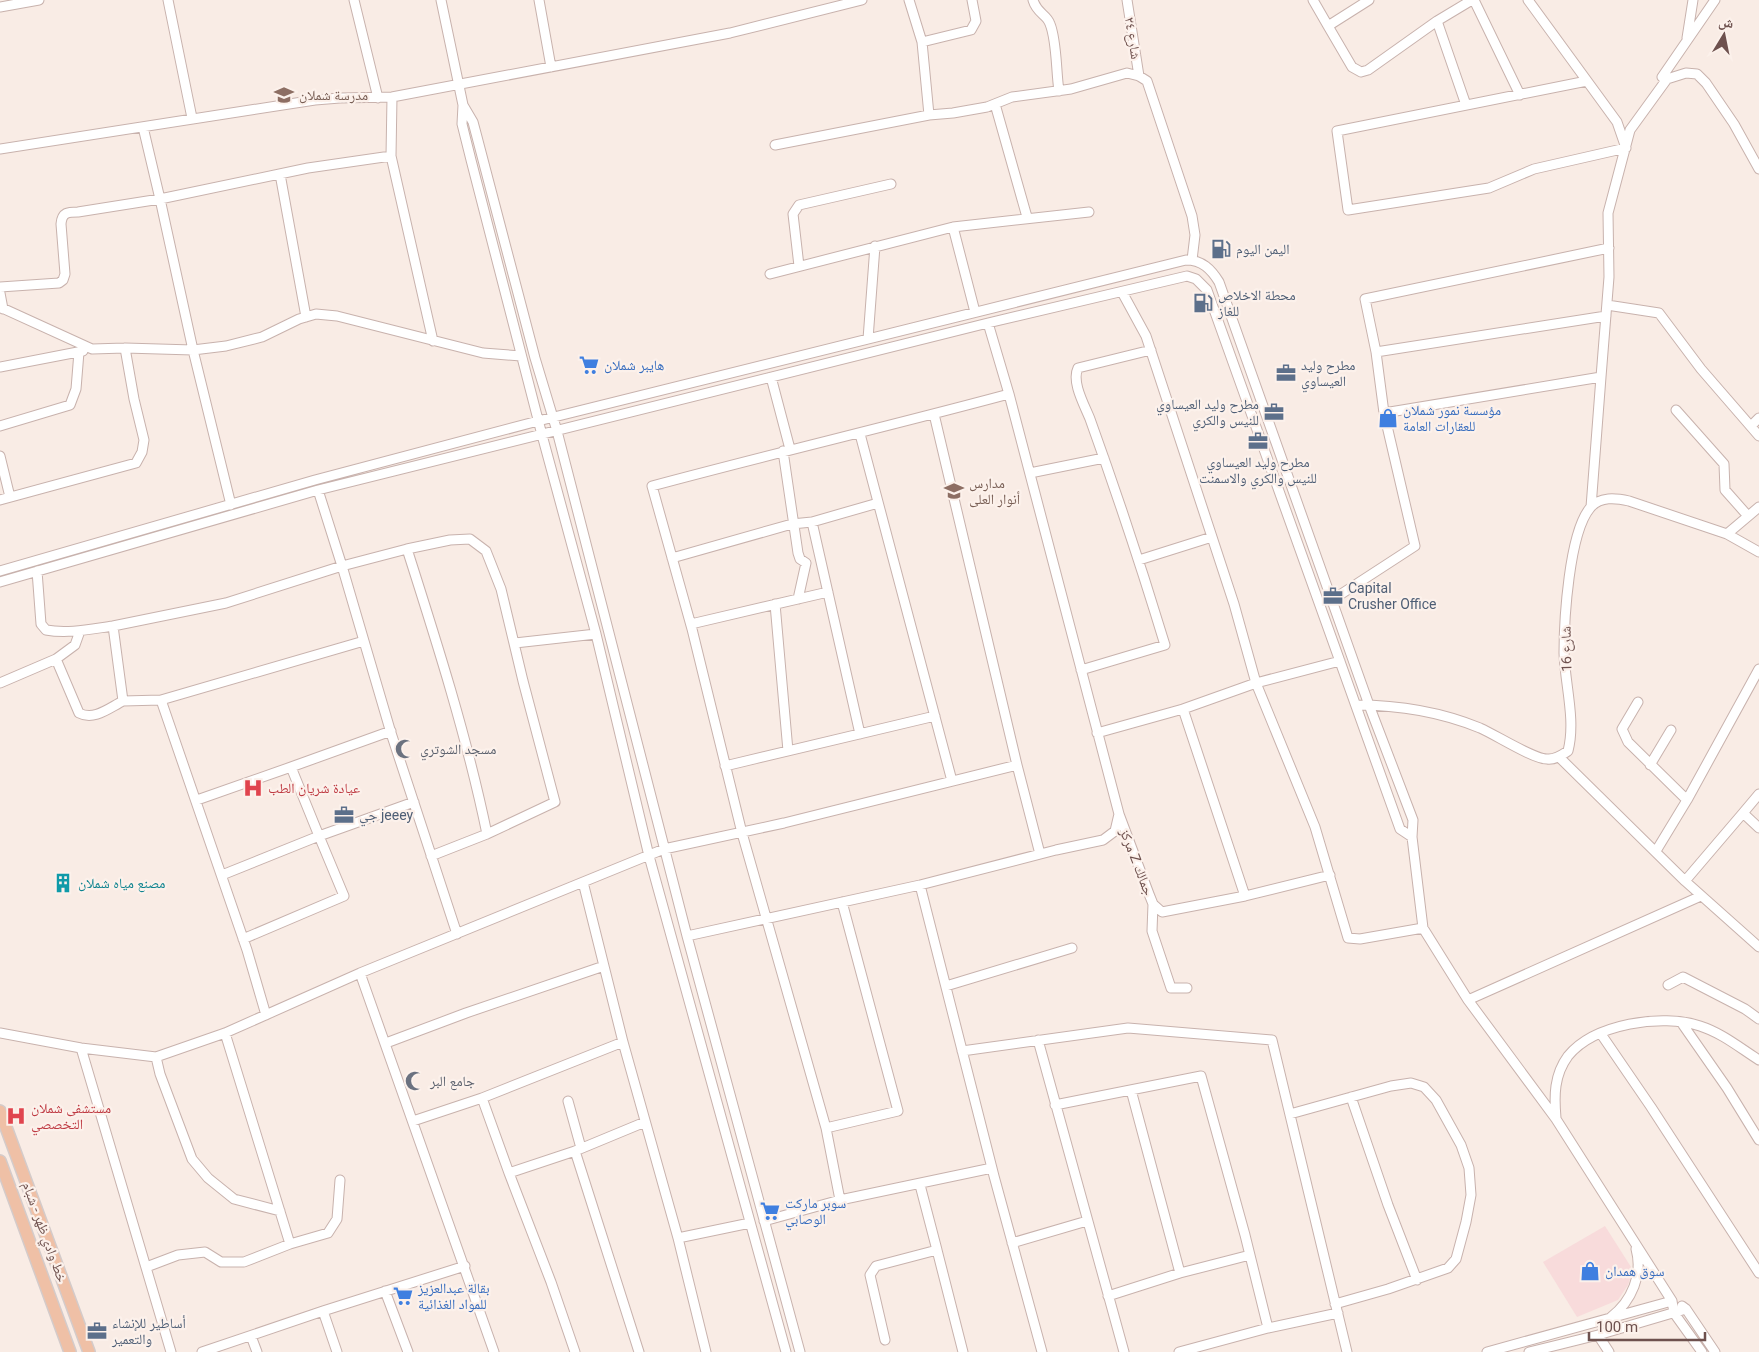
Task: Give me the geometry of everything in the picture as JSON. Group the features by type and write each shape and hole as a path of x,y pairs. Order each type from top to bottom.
{"main road":[{"name":"خط وادي ظهر - شبام","path":"0,1111 89,1352"},
{"name":"خط وادي ظهر - شبام","path":"0,1161 3,1180 70,1352"}],"street":[{"path":"0,7 39,0"},
{"path":"168,0 192,118"},
{"path":"354,0 378,98"},
{"path":"441,0 463,105 462,124 521,356 596,634 649,856 786,1352"},
{"path":"539,0 551,67"},
{"path":"0,149 315,100 392,97 730,32 845,2 862,0"},
{"path":"909,0 922,42 929,114"},
{"path":"922,42 971,30 976,21 972,0"},
{"path":"1033,0 1035,9 1050,22 1058,91"},
{"name":"شارع ٢٤","path":"1127,0 1139,76"},
{"path":"1313,0 1352,67 1361,72 1368,70 1437,21 1473,0 1520,94"},
{"path":"1328,26 1369,0"},
{"path":"1528,0 1617,122 1626,148 1534,169 1489,188 1348,210 1337,131 1587,81"},
{"path":"1687,41 1693,0"},
{"path":"1687,41 1715,0"},
{"path":"1437,21 1466,105"},
{"name":"شارع 16","path":"1559,757 1568,751 1572,737 1564,654 1565,601 1575,548 1583,521 1590,507 1609,277 1608,213 1630,130 1667,79 1662,77 1687,41"},
{"path":"1667,79 1686,73 1697,74 1706,83 1734,124 1758,166"},
{"path":"776,145 929,114 952,114 995,104 1012,97 1058,91 1127,74 1139,76 1147,81 1192,216 1195,234 1192,260"},
{"path":"392,97 391,156 433,341"},
{"path":"995,104 1027,217"},
{"path":"463,105 473,122 557,431 664,850 800,1352"},
{"path":"143,127 192,350 231,505"},
{"path":"0,287 59,283 63,280 65,274 61,224 64,214 160,199 280,174 391,156"},
{"path":"280,174 306,317"},
{"path":"799,266 793,214 799,205 891,184"},
{"path":"770,274 953,227 1027,217 1089,212"},
{"path":"953,227 975,312"},
{"path":"868,339 875,246"},
{"path":"1332,600 1415,546 1384,413 1376,352 1365,299 1609,248"},
{"path":"0,571 538,420 553,418 1186,260 1192,260 1206,266 1213,272 1219,282 1369,705 1413,820 1412,837 1422,928 1468,1000 1556,1119 1672,1301 1674,1313 1702,1352"},
{"path":"0,582 318,490 988,323 1187,276 1196,279 1207,290 1400,829 1412,837"},
{"path":"1122,292 1146,336 1151,350 1234,604 1256,683 1316,827 1348,938 1360,939 1422,928"},
{"path":"0,293 1,308 92,349"},
{"path":"1607,305 1659,313 1701,369 1759,436"},
{"path":"0,367 92,349 192,350 226,346 262,336 316,314 337,316 484,353 521,356"},
{"path":"1376,352 1606,316"},
{"name":"مركز Z جمالك","path":"988,323 1010,394 1119,814 1153,904 1162,912 1245,896"},
{"path":"0,500 136,463 142,452 144,440 134,399 125,348"},
{"path":"1081,670 1165,645 1139,560 1077,386 1076,372 1078,368 1151,350"},
{"path":"0,426 70,405 76,389 79,352"},
{"path":"771,377 786,450 792,524 800,560 806,563 798,599"},
{"path":"1384,413 1601,377"},
{"path":"840,1200 826,1128 742,833 691,624 652,486 786,450 860,434 1010,394"},
{"path":"1676,410 1724,464 1725,490 1748,516"},
{"path":"934,414 1017,765 1040,854"},
{"path":"1750,426 1759,418"},
{"path":"860,434 952,781"},
{"path":"0,456 10,497"},
{"path":"1030,473 1104,458"},
{"path":"318,490 391,731 457,934"},
{"path":"1590,507 1601,501 1614,498 1629,501 1727,534 1759,552"},
{"path":"672,558 792,524 812,522 878,503"},
{"path":"1727,534 1759,507"},
{"path":"812,522 860,734"},
{"path":"1139,560 1212,536"},
{"path":"37,571 41,624 46,630 56,632 80,631 226,603 342,566 450,540 470,539 486,551 501,589 555,802 487,834 431,856"},
{"path":"407,550 445,668 480,799 487,834"},
{"path":"691,624 828,592"},
{"path":"775,604 788,751"},
{"path":"113,626 123,701"},
{"path":"0,683 56,659 75,645 80,631"},
{"path":"514,643 596,634"},
{"path":"56,659 79,713 84,716 94,716 123,701 162,700 364,640"},
{"path":"1097,733 1183,709 1256,683 1340,661"},
{"path":"1656,851 1759,669"},
{"path":"162,700 222,875 266,1015"},
{"path":"1638,702 1622,729 1628,742 1686,800"},
{"path":"1356,705 1393,706 1434,713 1463,721 1546,760 1559,757 1685,881 1758,945"},
{"path":"1183,709 1245,896 1330,875"},
{"path":"726,766 935,716"},
{"path":"1650,765 1671,730"},
{"path":"197,800 391,731"},
{"path":"0,1033 81,1048 156,1057 226,1033 360,974 664,850 742,833 1017,765"},
{"path":"243,939 344,896 291,766"},
{"path":"1685,881 1759,794"},
{"path":"222,875 319,836 414,802"},
{"path":"1742,813 1759,828"},
{"path":"687,936 842,902 1103,840 1115,831 1119,814"},
{"path":"583,882 623,1042 678,1238 706,1352"},
{"path":"920,884 992,1168 1042,1352"},
{"path":"1468,1000 1701,896"},
{"path":"826,1128 898,1111 842,902"},
{"path":"1153,904 1152,931 1170,988 1188,988"},
{"path":"946,986 1072,948"},
{"path":"386,1043 466,1013 604,966"},
{"path":"360,974 494,1352"},
{"path":"1668,985 1683,977 1745,1009 1759,1019"},
{"path":"1556,1119 1554,1088 1569,1056 1600,1034 1630,1024 1681,1022 1699,1025 1715,1031 1759,1060"},
{"path":"1681,1022 1727,1088 1759,1140"},
{"path":"962,1051 1128,1028 1272,1040 1347,1352"},
{"path":"226,1033 290,1244"},
{"path":"1600,1034 1651,1107 1759,1273"},
{"path":"1038,1040 1124,1352"},
{"path":"413,1121 482,1098 623,1042"},
{"path":"81,1048 172,1352"},
{"path":"156,1057 160,1074 192,1159 208,1178 234,1199 280,1211"},
{"path":"1055,1105 1202,1076 1268,1328"},
{"path":"1179,1352 1336,1309 1448,1268 1456,1259 1471,1195 1469,1168 1461,1145 1436,1100 1424,1087 1411,1083 1391,1086 1290,1114"},
{"path":"1131,1090 1180,1273"},
{"path":"1351,1097 1388,1205 1417,1280"},
{"path":"482,1098 551,1282 575,1352"},
{"path":"568,1102 578,1149 639,1352"},
{"path":"509,1173 578,1149 645,1122"},
{"path":"764,1221 840,1200 920,1185 992,1168"},
{"path":"149,1266 178,1256 205,1252 221,1262 244,1262 290,1244 328,1233 337,1219 340,1180"},
{"path":"920,1185 963,1352"},
{"path":"1012,1244 1087,1221"},
{"path":"678,1238 750,1223"},
{"path":"1608,1319 1628,1299 1636,1281 1638,1262 1635,1244"},
{"path":"885,1340 870,1275 872,1271 876,1266 937,1250"},
{"path":"1108,1296 1180,1273 1250,1254"},
{"path":"202,1352 465,1266"},
{"path":"386,1291 408,1352"},
{"path":"1487,1352 1672,1301 1686,1309 1715,1352"},
{"path":"1529,1352 1598,1335 1686,1309"},
{"path":"323,1311 337,1352"},
{"path":"1598,1335 1609,1352"},
{"path":"251,1336 258,1352"}],"shaded area":[{"name":"سوق همدان","path":"1605,1226 1631,1267 1631,1276 1628,1285 1618,1300 1577,1317 1543,1262"}],"place":[{"name":"مدرسة شملان","path":"284,95"},
{"name":"اليمن اليوم","path":"1221,249"},
{"name":"محطة الاخلاص للغاز","path":"1203,303"},
{"name":"هايبر شملان","path":"589,365"},
{"name":"مطرح وليد العيساوي","path":"1286,373"},
{"name":"مطرح وليد العيساوي للنيس والكري","path":"1274,412"},
{"name":"مؤسسة نمور شملان للعقارات العامة","path":"1388,418"},
{"name":"مطرح وليد العيساوي للنيس والكري والاسمنت","path":"1258,441"},
{"name":"مدارس أنوار العلى","path":"954,491"},
{"name":"Capital Crusher Office","path":"1333,596"},
{"name":"مسجد الشوتري","path":"405,749"},
{"name":"عيادة شريان الطب","path":"253,788"},
{"name":"جي jeeey","path":"344,815"},
{"name":"مصنع مياه شملان","path":"63,883"},
{"name":"جامع البر","path":"415,1081"},
{"name":"مستشفى شملان التخصصي","path":"16,1116"},
{"name":"سوبر ماركت الوصابي","path":"770,1211"},
{"name":"سوق همدان","path":"1590,1271"},
{"name":"بقالة عبدالعزيز للمواد الغذائية","path":"403,1296"},
{"name":"أساطير للإنشاء والتعمير","path":"97,1331"}]}
